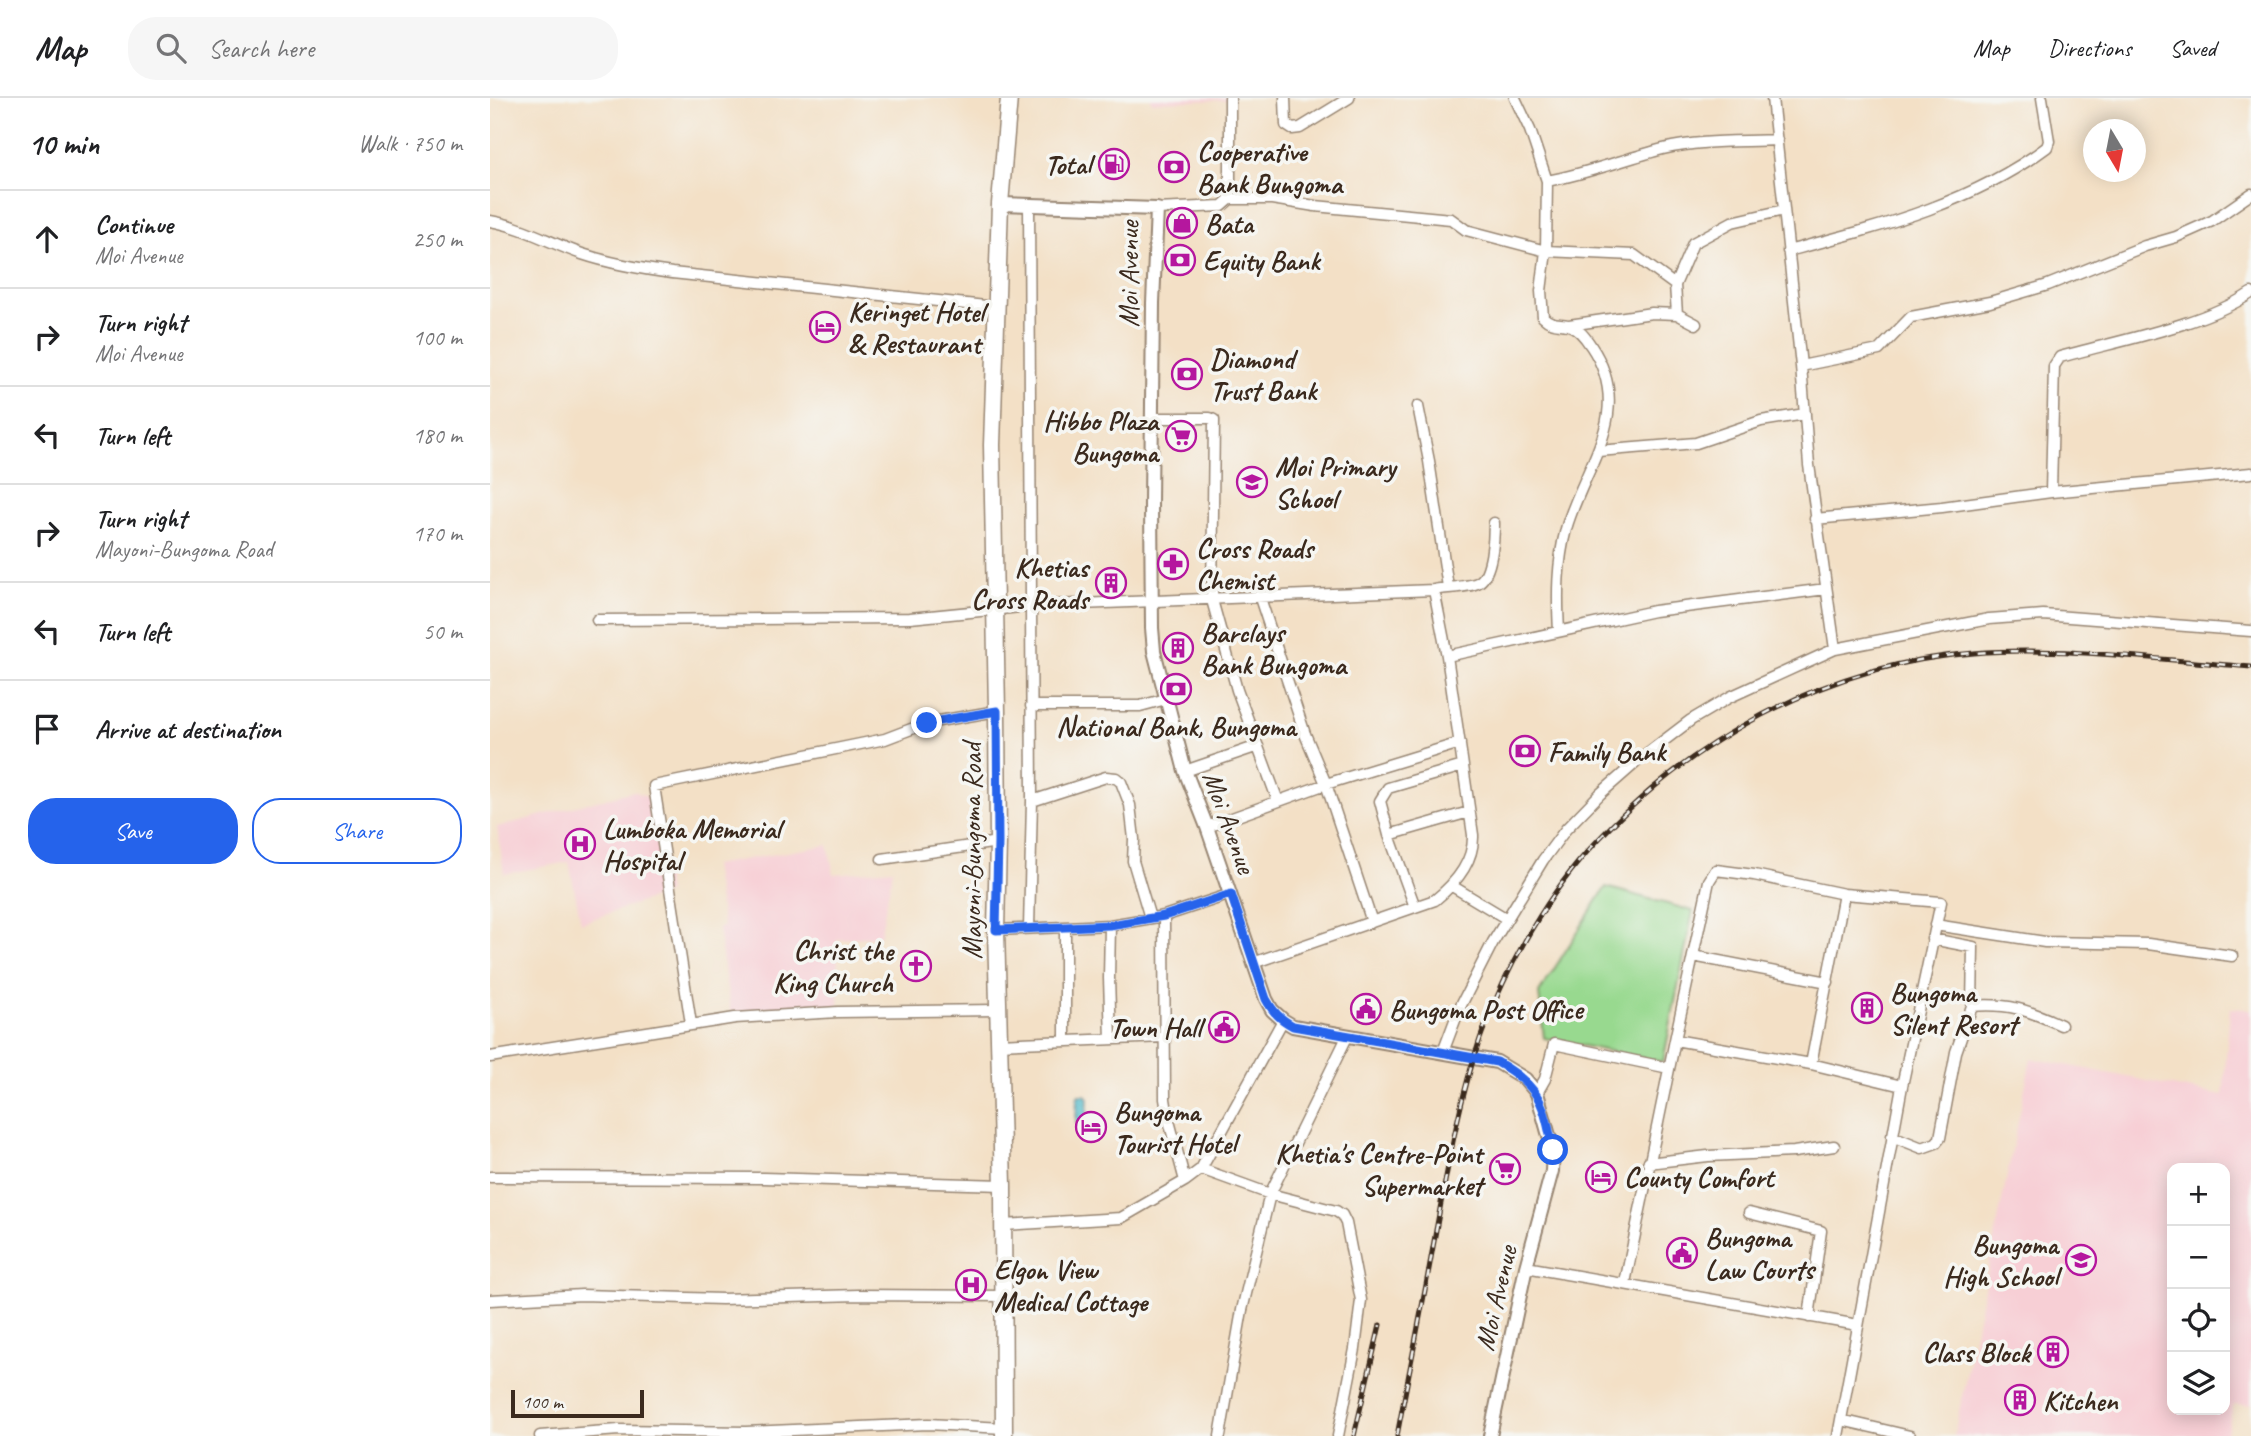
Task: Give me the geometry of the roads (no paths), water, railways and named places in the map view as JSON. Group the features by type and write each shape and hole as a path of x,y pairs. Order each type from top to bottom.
{"main road":[{"name":"Mayoni-Bungoma Road","path":"1004,1432 992,445 1000,204 1009,98"}],"street":[{"path":"1230,98 1230,199"},
{"path":"1285,98 1286,125 1292,129 1300,128 1349,98"},
{"path":"1515,98 1530,130 1547,181 1546,251 1541,291 1543,317 1549,322 1569,325 1652,313 1677,314 1696,324"},
{"path":"1772,98 1815,519 1835,649"},
{"path":"1788,251 1905,218 1969,194 2000,178 2047,146 2049,141 2042,98"},
{"path":"1547,181 1577,176 1662,149 1700,142 1777,140"},
{"path":"1801,366 1879,350 1911,317 1990,302 2048,285 2145,246 2176,237 2212,221 2251,194"},
{"path":"1157,209 1222,206 1230,199 1272,200 1451,219 1466,230 1546,251 1634,255 1675,285"},
{"name":"Moi Avenue","path":"1000,204 1157,209 1152,418 1154,652 1185,771 1208,827 1266,999 1272,1010 1283,1020"},
{"path":"1029,205 1032,801 1029,928"},
{"path":"1677,314 1675,285 1693,243 1732,222 1784,210"},
{"path":"490,221 504,223 582,254 623,266 995,307"},
{"path":"2052,492 2056,361 2060,357 2217,311 2251,293"},
{"path":"1559,631 1557,589 1567,528 1598,451 1610,406 1610,389 1592,347 1577,329 1569,325"},
{"path":"1418,407 1448,587"},
{"path":"1598,451 1696,443 1761,421 1805,414"},
{"path":"1152,418 1214,420 1213,600 1231,672 1278,801"},
{"path":"1815,519 2251,473"},
{"path":"597,620 910,618 1030,606 1434,590 1472,584 1484,577 1494,551 1494,523"},
{"path":"1447,656 1654,611 1826,589"},
{"path":"1253,963 1435,900 1452,886 1471,854 1473,835 1447,656 1434,590"},
{"path":"1260,598 1372,922"},
{"path":"1443,1052 1460,1007 1507,919 1543,860 1566,829 1641,758 1692,720 1730,697 1835,649 1989,619 2043,615 2251,631"},
{"path":"1031,706 1140,706 1166,699"},
{"path":"691,1024 654,786 885,739 927,723 997,711"},
{"path":"1208,827 1326,784 1460,743"},
{"path":"1185,771 1258,746"},
{"path":"1415,907 1389,835 1380,801 1388,788 1463,766"},
{"path":"1032,801 1106,777 1116,778 1121,782 1130,805 1133,861 1150,918"},
{"path":"1389,835 1469,812"},
{"path":"882,859 998,842"},
{"path":"1625,1283 1709,881 1716,870 1844,894 1941,902 1892,1136 1838,1436"},
{"path":"1452,886 1507,919"},
{"path":"996,930 1110,925 1164,916 1231,894"},
{"path":"1811,1064 1844,894"},
{"path":"1164,916 1167,1108 1185,1181"},
{"path":"1110,925 1111,1039"},
{"path":"1935,925 2045,942 2148,944 2232,956"},
{"path":"1065,928 1065,1040"},
{"path":"1892,1136 1922,1149 1936,1143 1940,1138 1956,1052 1972,1006 1973,947 1932,939"},
{"path":"1693,956 1828,982"},
{"path":"1972,1006 2015,1006 2061,1025"},
{"path":"490,1057 735,1018 838,1012 997,1010"},
{"path":"1003,1225 1121,1218 1185,1181 1201,1169 1283,1020 1293,1026 1497,1062 1525,1079 1537,1093 1545,1079 1554,1044 1669,1068"},
{"path":"1220,1436 1242,1310 1269,1194 1348,1035"},
{"path":"999,1044 1164,1037"},
{"path":"1675,1040 1811,1064 1902,1086"},
{"name":"Moi Avenue","path":"1490,1436 1526,1267 1552,1171 1553,1150 1550,1133 1537,1093"},
{"path":"1648,1163 1708,1156 1794,1152 1834,1146"},
{"path":"1201,1169 1269,1194 1336,1211 1342,1215 1346,1223 1361,1300 1355,1349 1338,1436"},
{"path":"490,1177 763,1178 1003,1185"},
{"path":"1749,1213 1821,1231 1809,1317"},
{"path":"1526,1267 1858,1325"},
{"path":"490,1300 582,1295 722,1299 858,1295 1004,1296"},
{"path":"1841,1420 1910,1436"},
{"path":"540,1436 619,1430 746,1432 928,1424 1004,1432"},
{"path":"928,1424 928,1436"}],"water":[{"path":"1079,1095 1088,1098 1087,1123 1076,1123"}],"railway":[{"path":"1397,1436 1455,1134 1480,1039 1512,965 1539,917 1570,872 1626,812 1668,776 1761,715 1864,673 1919,660 1974,653 2042,651 2251,667"},
{"path":"1354,1436 1380,1325"}],"place":[{"name":"Total","path":"1114,164"},
{"name":"Cooperative Bank Bungoma","path":"1174,167"},
{"name":"Bata","path":"1182,223"},
{"name":"Equity Bank","path":"1180,260"},
{"name":"Keringet Hotel & Restaurant","path":"825,327"},
{"name":"Diamond Trust Bank","path":"1187,374"},
{"name":"Hibbo Plaza Bungoma","path":"1181,436"},
{"name":"Moi Primary School","path":"1252,482"},
{"name":"Cross Roads Chemist","path":"1173,564"},
{"name":"Khetias Cross Roads","path":"1111,583"},
{"name":"Barclays Bank Bungoma","path":"1178,648"},
{"name":"National Bank, Bungoma","path":"1176,689"},
{"name":"Family Bank","path":"1525,751"},
{"name":"Lumboka Memorial Hospital","path":"580,844"},
{"name":"Christ the King Church","path":"916,966"},
{"name":"Bungoma Silent Resort","path":"1867,1008"},
{"name":"Bungoma Post Office","path":"1366,1009"},
{"name":"Town Hall","path":"1224,1027"},
{"name":"Bungoma Tourist Hotel","path":"1091,1127"},
{"name":"Khetia's Centre-Point Supermarket","path":"1505,1169"},
{"name":"County Comfort","path":"1601,1177"},
{"name":"Bungoma Law Courts","path":"1682,1253"},
{"name":"Bungoma High School","path":"2081,1260"},
{"name":"Elgon View Medical Cottage","path":"971,1285"},
{"name":"Class Block","path":"2053,1352"},
{"name":"Kitchen","path":"2020,1400"}]}
